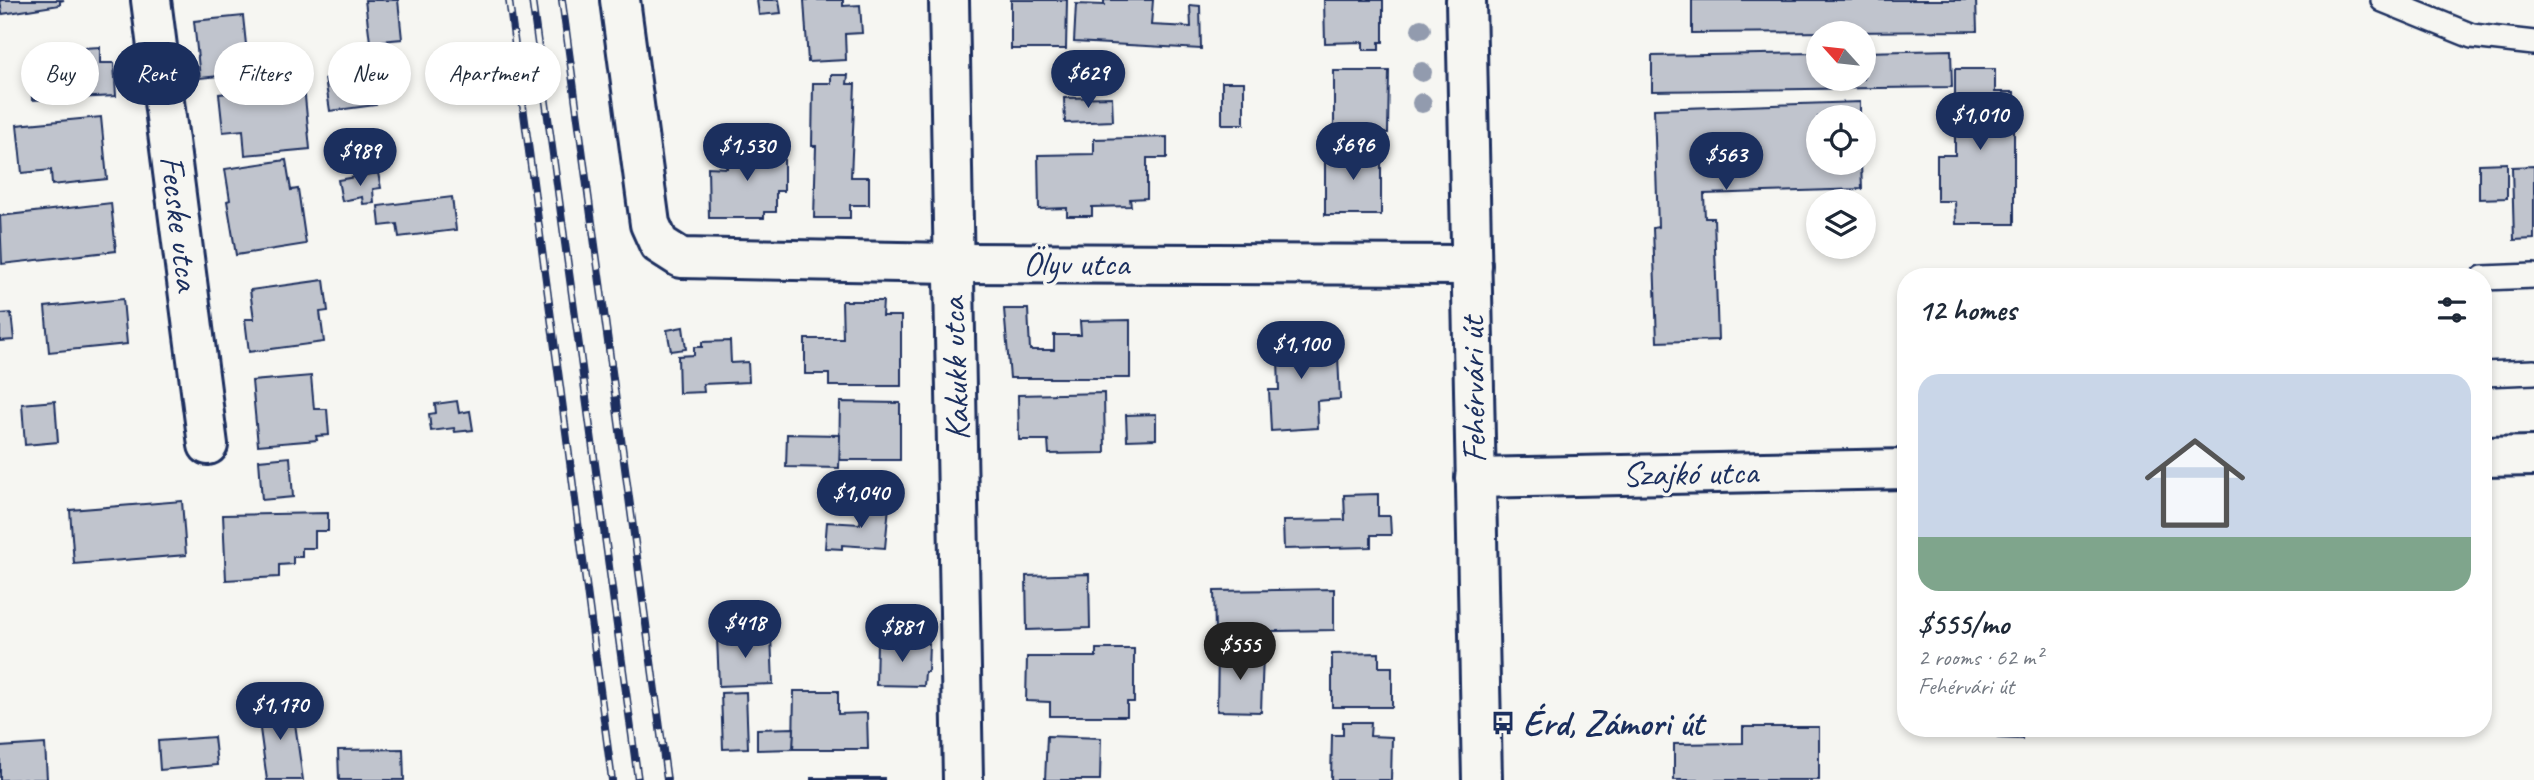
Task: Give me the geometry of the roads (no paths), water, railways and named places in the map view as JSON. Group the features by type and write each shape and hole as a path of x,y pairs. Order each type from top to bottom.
{"street":[{"name":"Fecske utca","path":"151,0 208,446"},
{"name":"Ölyv utca","path":"620,0 650,224 659,244 681,258 952,263 1472,265"},
{"name":"Kakukk utca","path":"949,0 963,780"},
{"name":"Fehérvári út","path":"1466,0 1482,780"},
{"path":"2492,457 2534,456"},
{"name":"Szajkó utca","path":"1475,478 1897,468"}],"lane":[{"path":"2383,0 2472,36 2534,43"},
{"path":"2492,278 2534,276"},
{"path":"2492,374 2534,372"}],"railway":[{"path":"509,0 612,780"},
{"path":"532,0 638,780"},
{"path":"562,0 667,780"}],"place":[{"name":"Érd, Zámori út","path":"1503,723"}]}
